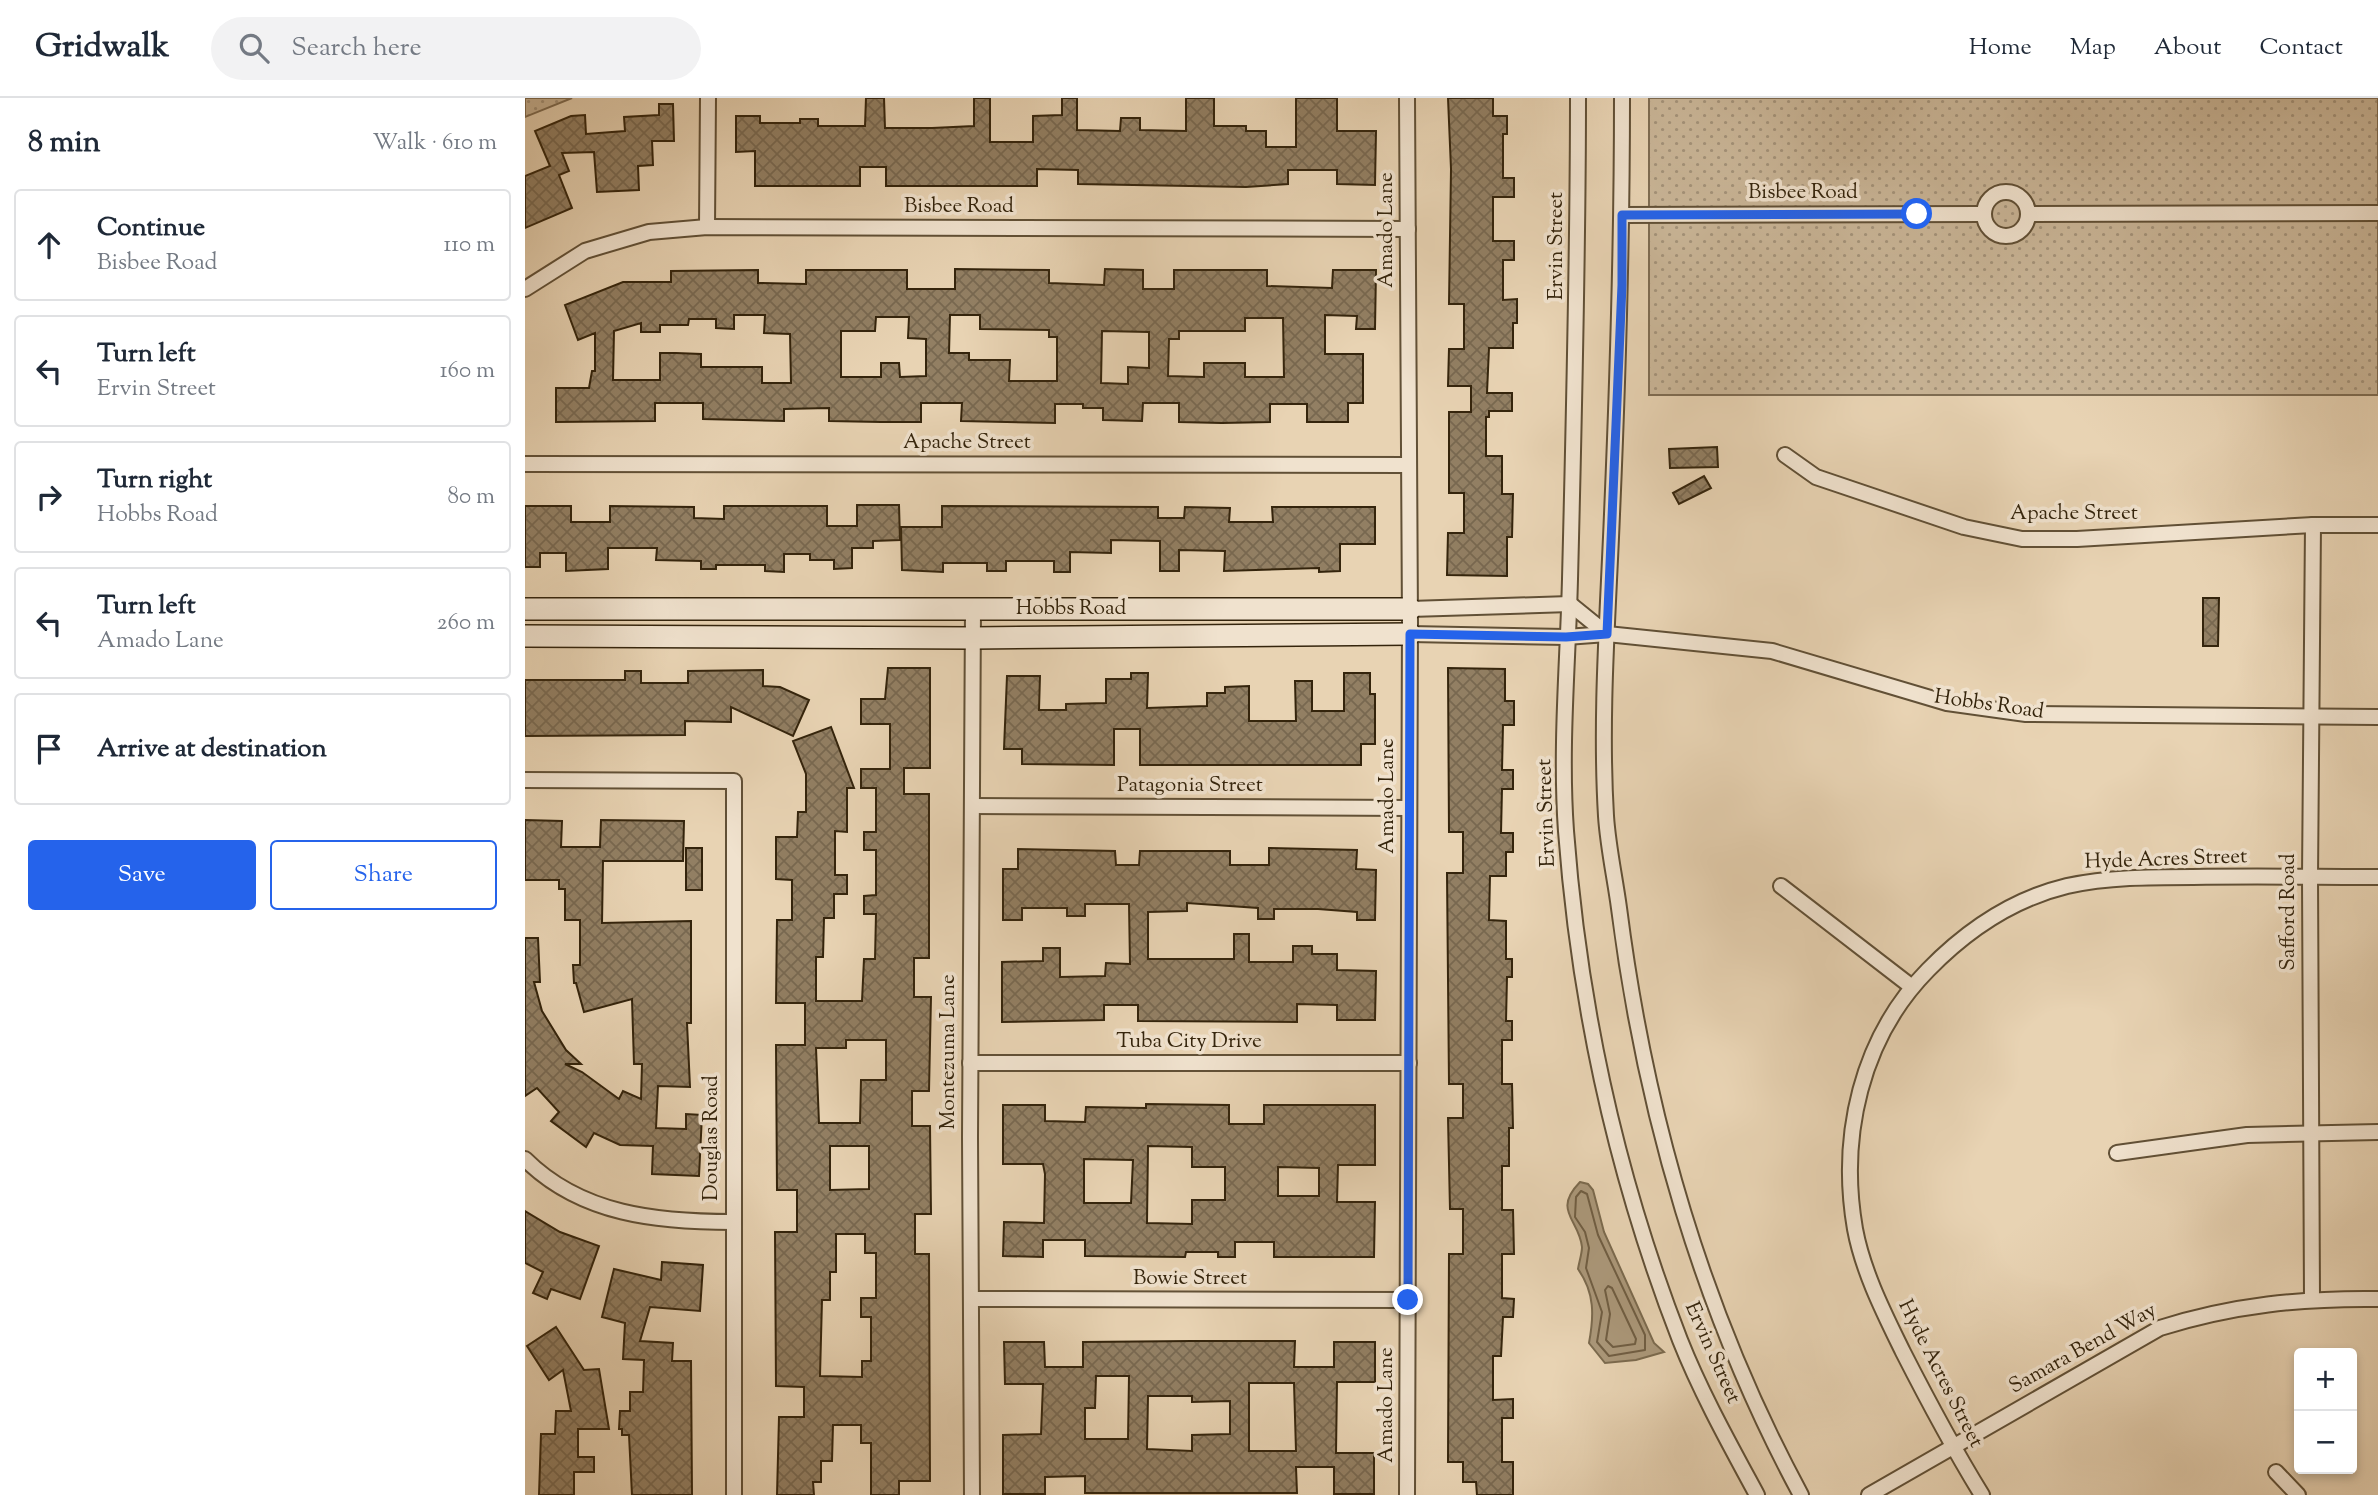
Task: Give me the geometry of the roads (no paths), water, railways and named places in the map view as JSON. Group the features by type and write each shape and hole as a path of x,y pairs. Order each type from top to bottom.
{"street":[{"path":"707,227 708,98"},
{"name":"Amado Lane","path":"1407,98 1410,609 1408,1495"},
{"name":"Ervin Street","path":"1578,98 1578,274 1570,604 1566,637 1566,826 1573,910 1583,981 1611,1118 1636,1212 1682,1344 1757,1495"},
{"name":"Ervin Street","path":"1622,98 1622,285 1607,634 1604,736 1606,819 1639,1041 1686,1221 1713,1301 1753,1400 1801,1495"},
{"path":"2006,191 2020,196 2028,214 2023,229 2003,236 1989,229 1983,215 1987,201 2006,191"},
{"path":"2028,214 2378,213"},
{"name":"Bisbee Road","path":"1622,215 1983,215"},
{"name":"Bisbee Road","path":"525,289 585,251 649,232 707,227 1408,229"},
{"name":"Apache Street","path":"1785,455 1816,477 1964,527 2022,538 2077,540 2313,525 2378,525"},
{"name":"Apache Street","path":"525,464 1408,465"},
{"name":"Safford Road","path":"2312,1298 2309,877 2313,716 2313,525"},
{"path":"1570,604 1607,634"},
{"name":"Hobbs Road","path":"525,609 1410,609 1570,604"},
{"name":"Montezuma Lane","path":"972,1495 970,1063 973,609"},
{"name":"Hobbs Road","path":"525,636 973,638 1410,634 1566,637 1607,634 1772,651 1947,703 2026,714 2378,717"},
{"name":"Douglas Road","path":"525,780 734,781 734,1495"},
{"name":"Patagonia Street","path":"972,806 1409,807"},
{"name":"Hyde Acres Street","path":"1982,1495 1953,1446 1871,1284 1855,1230 1849,1177 1851,1130 1860,1088 1890,1018 1912,987 1952,945 1990,918 2027,900 2064,887 2138,877 2378,877"},
{"path":"1781,886 1912,987"},
{"name":"Tuba City Drive","path":"970,1063 1409,1063"},
{"path":"2117,1153 2247,1135 2378,1132"},
{"path":"525,1158 568,1190 604,1207 645,1219 733,1222"},
{"name":"Samara Bend Way","path":"1869,1495 2160,1328 2209,1312 2312,1298 2378,1299"},
{"name":"Bowie Street","path":"971,1299 1408,1300"},
{"path":"2276,1472 2298,1495"}],"water":[{"path":"1580,1182 1588,1184 1593,1190 1604,1232 1654,1343 1664,1352 1636,1360 1605,1363 1589,1343 1592,1305 1588,1287 1578,1269 1582,1247 1568,1208 1568,1200"}]}
